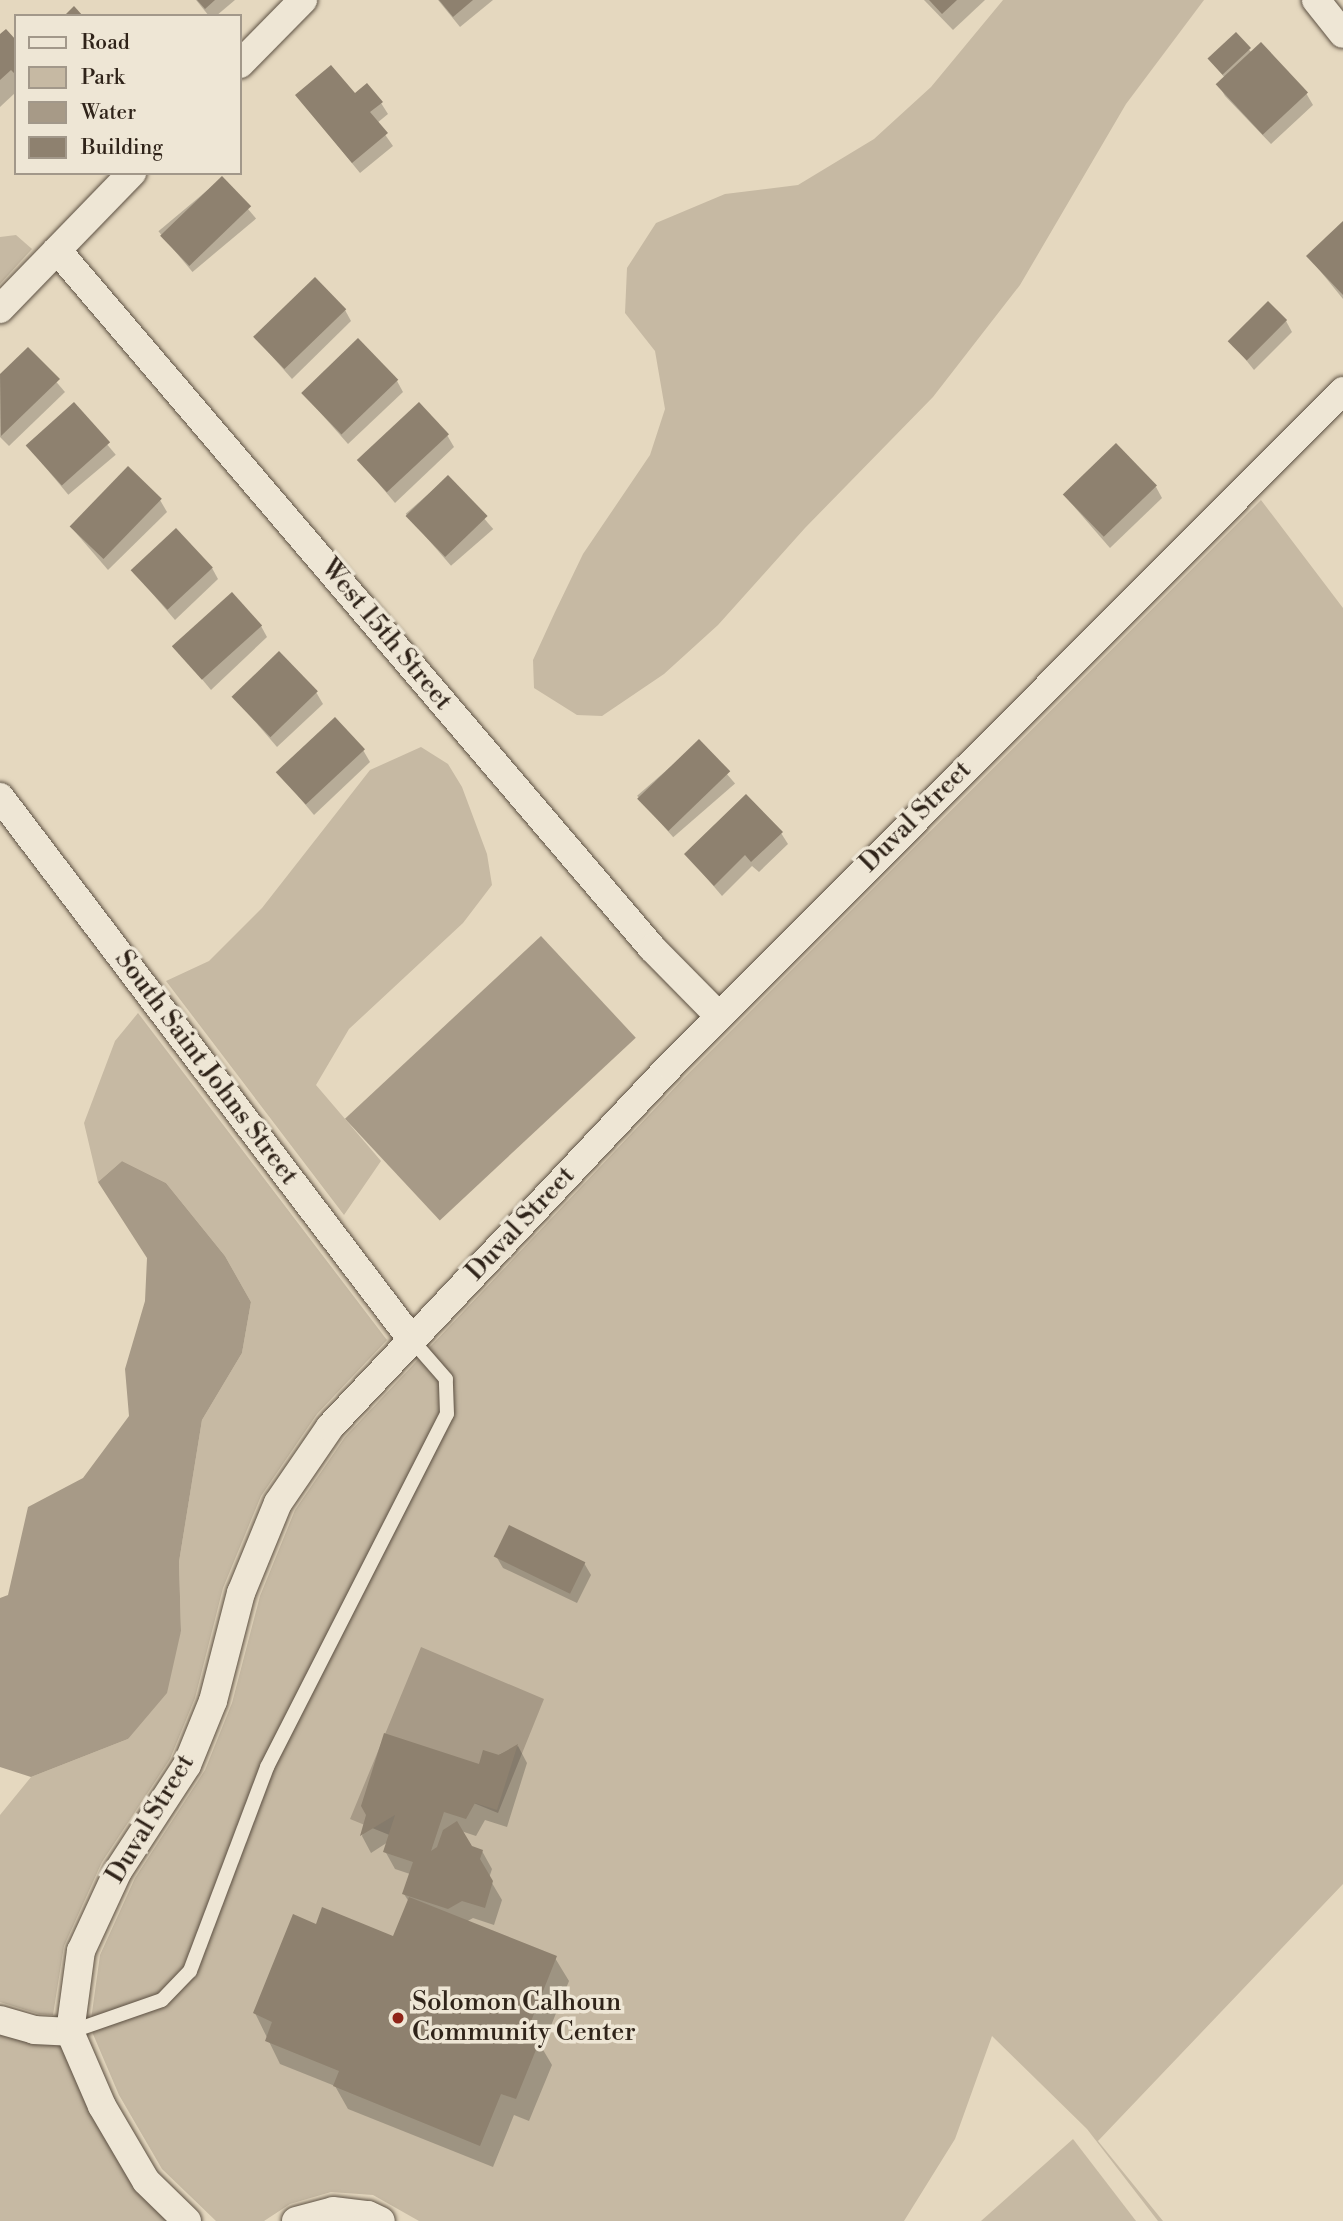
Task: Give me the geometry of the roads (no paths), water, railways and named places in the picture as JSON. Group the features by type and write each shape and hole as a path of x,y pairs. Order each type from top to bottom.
{"street":[{"path":"242,62 303,0"},
{"path":"1316,0 1343,34"},
{"path":"0,309 130,175"},
{"name":"West 15th Street","path":"57,250 652,947 719,1016"},
{"name":"Duval Street","path":"70,2032 81,1951 118,1871 187,1765 213,1701 241,1593 278,1503 330,1427 719,1016 1343,391"},
{"name":"South Saint Johns Street","path":"0,797 412,1340"},
{"path":"0,2020 34,2030 70,2032 102,2106 146,2181 187,2221"},
{"path":"296,2221 333,2211 368,2214 381,2221"}],"lane":[{"path":"70,2032 162,2000 190,1971 267,1767 447,1414 446,1380 412,1340"}],"water":[{"path":"541,936 636,1038 440,1220 345,1119"},
{"path":"122,1161 166,1183 225,1256 251,1302 242,1353 202,1420 179,1562 181,1631 167,1693 128,1739 31,1777 0,1767 0,1598 8,1595 28,1507 83,1478 129,1416 125,1369 145,1301 147,1258 98,1182"},
{"path":"421,1647 544,1699 498,1813 398,1772 424,1849 350,1819"}],"place":[{"name":"Solomon Calhoun Community Center","path":"398,2018"}]}
